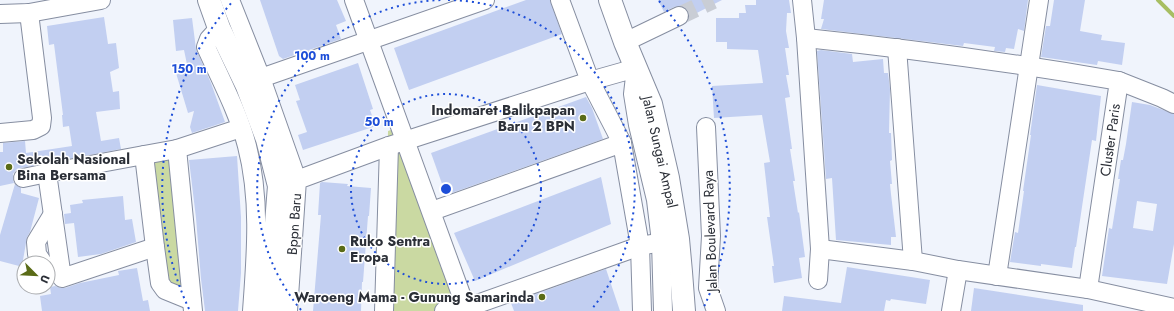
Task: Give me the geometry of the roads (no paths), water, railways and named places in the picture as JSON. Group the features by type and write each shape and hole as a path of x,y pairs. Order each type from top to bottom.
{"main road":[{"path":"209,0 219,28 254,82 257,142 279,186 269,311"},
{"name":"Jalan Sungai Ampal","path":"610,0 625,42 651,104 668,178 669,241 682,272 684,311"}],"street":[{"path":"0,14 29,13 101,0"},
{"path":"230,0 254,82 297,180"},
{"path":"354,0 369,40 397,143 432,211 470,308"},
{"path":"254,82 485,0"},
{"path":"560,0 590,81 622,143 640,246 642,311"},
{"path":"802,0 806,38 820,250 818,280"},
{"path":"997,276 1039,0"},
{"path":"0,133 33,130 41,126 42,118 29,13"},
{"path":"625,42 679,16"},
{"path":"219,28 209,39 206,47 241,128 257,142 255,185 256,259 252,311"},
{"path":"806,38 897,48 1029,66 1119,81 1174,104"},
{"path":"897,48 913,261"},
{"name":"Bppn Baru","path":"288,311 297,180 397,143 590,81 636,68"},
{"name":"Cluster Paris","path":"1088,289 1119,81"},
{"name":"Jalan Boulevard Raya","path":"706,127 711,236 708,288 716,311"},
{"path":"23,178 177,148 241,128"},
{"path":"384,311 397,143"},
{"path":"432,211 622,143"},
{"path":"177,148 192,306"},
{"path":"144,155 155,247 162,286 165,290 192,306"},
{"path":"47,173 53,214 54,255"},
{"path":"38,255 36,242 53,214"},
{"path":"444,311 470,308 640,246 669,241 663,311"},
{"path":"56,273 155,247"},
{"path":"820,250 913,261 958,270 1088,289 1174,308"},
{"path":"951,311 958,270"}],"waterway":[{"path":"1158,0 1174,16"}],"tunnel":[{"path":"679,16 713,0"}],"place":[{"name":"Indomaret Balikpapan Baru 2 BPN","path":"583,118"},
{"name":"Sekolah Nasional Bina Bersama","path":"9,167"},
{"name":"Ruko Sentra Eropa","path":"342,249"},
{"name":"Waroeng Mama - Gunung Samarinda","path":"542,297"}]}
